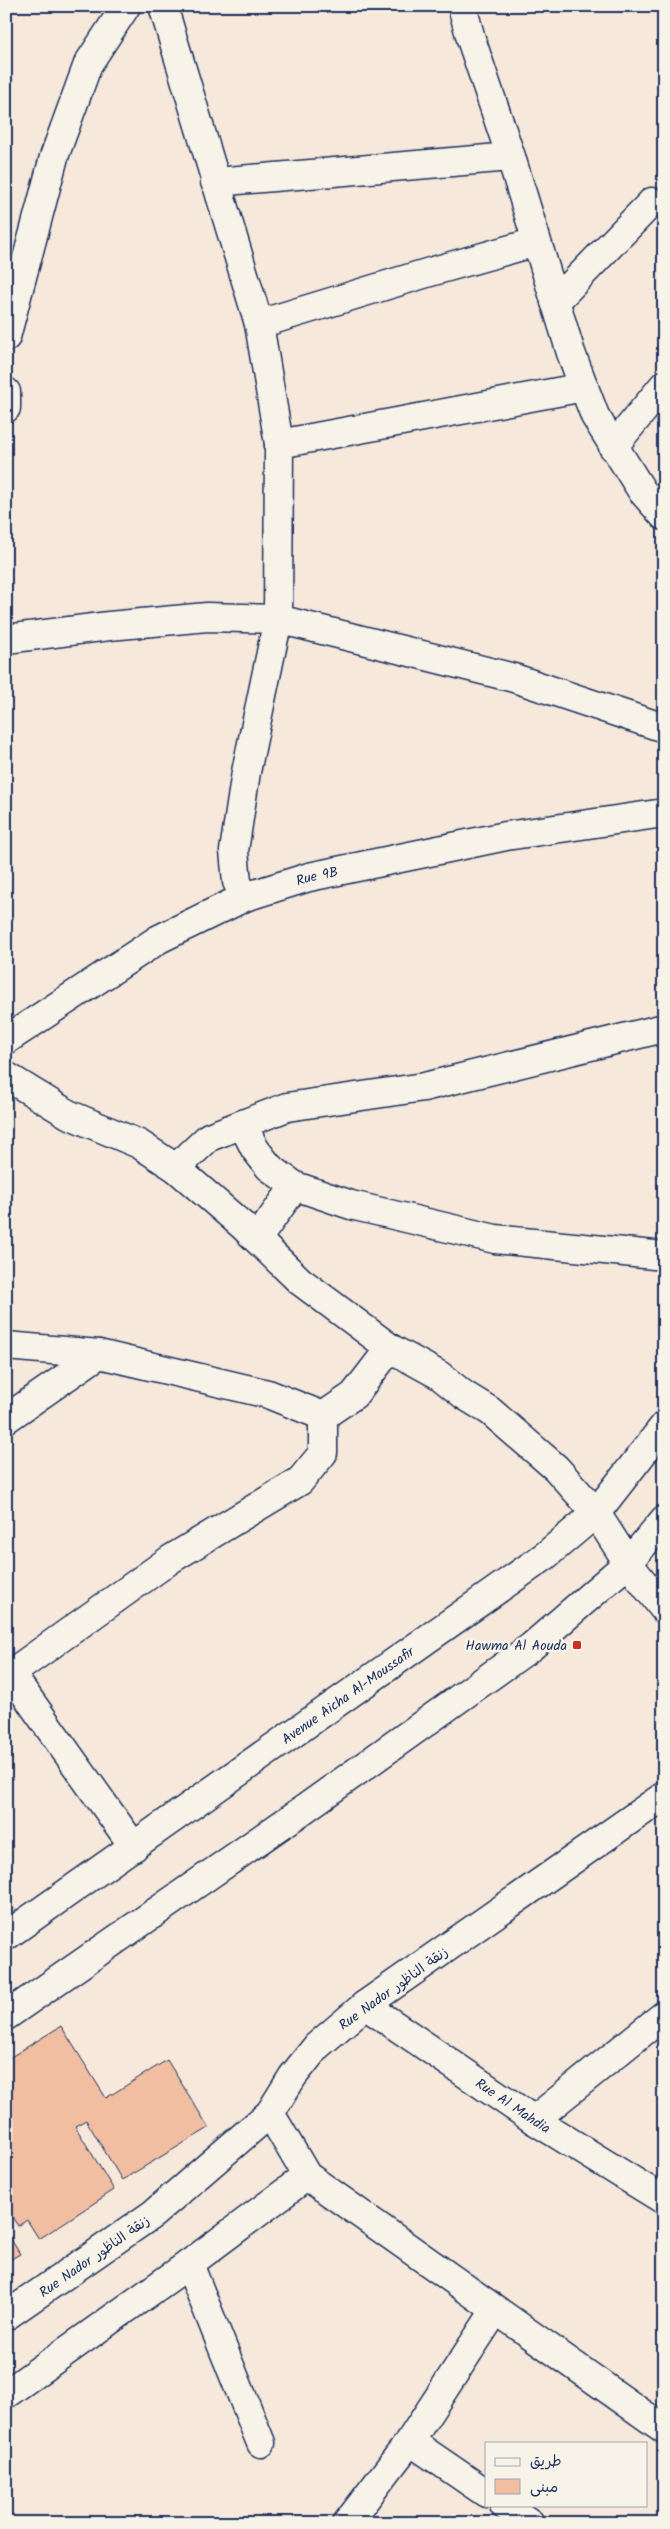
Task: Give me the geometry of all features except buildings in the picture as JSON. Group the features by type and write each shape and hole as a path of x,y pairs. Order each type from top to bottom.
{"street":[{"path":"6,337 54,157 88,64 126,6"},
{"path":"163,6 259,324 279,444 278,620 236,829 234,870 237,882 245,897"},
{"path":"462,6 555,302 595,416 642,491 664,516"},
{"path":"215,182 511,157"},
{"path":"555,302 652,202"},
{"path":"259,324 536,242"},
{"path":"613,447 664,385"},
{"path":"279,444 584,387"},
{"path":"6,392 6,408"},
{"path":"6,639 109,626 207,617 278,620 514,678 664,728"},
{"name":"Rue 9B","path":"6,1040 159,939 245,897 309,877 506,836 664,813"},
{"path":"176,1168 209,1137 287,1106 424,1087 664,1028"},
{"path":"6,1076 68,1114 139,1144 176,1168 257,1239 300,1282 390,1348 439,1375 464,1395 490,1411 556,1468 596,1513 628,1564 664,1609"},
{"path":"243,1125 255,1149 270,1167 295,1186 351,1205 495,1239 664,1256"},
{"path":"257,1239 295,1186"},
{"path":"6,1346 99,1354 268,1394 323,1416"},
{"path":"323,1416 354,1395 390,1348"},
{"path":"6,1419 99,1354"},
{"path":"134,1847 9,1675 171,1559 300,1481 323,1453 323,1416"},
{"name":"Avenue Aicha Al-Moussafir","path":"6,1936 545,1556 596,1513 664,1426"},
{"path":"6,2016 308,1806 531,1647 628,1564 664,1520"},
{"name":"Rue Nador زنقة الناظور","path":"6,2316 153,2214 270,2113 293,2076 317,2046 365,2005 664,1796"},
{"name":"Rue Al Mahdia","path":"365,2005 534,2120 664,2200"},
{"path":"534,2120 664,2015"},
{"path":"270,2113 307,2176 664,2429"},
{"path":"6,2394 189,2264 307,2176"},
{"path":"189,2264 261,2443"},
{"path":"346,2523 410,2441 495,2311"},
{"path":"410,2441 485,2492"},
{"path":"505,2506 530,2523"}],"place":[{"name":"Hawma Al Aouda","path":"577,1645"}]}
